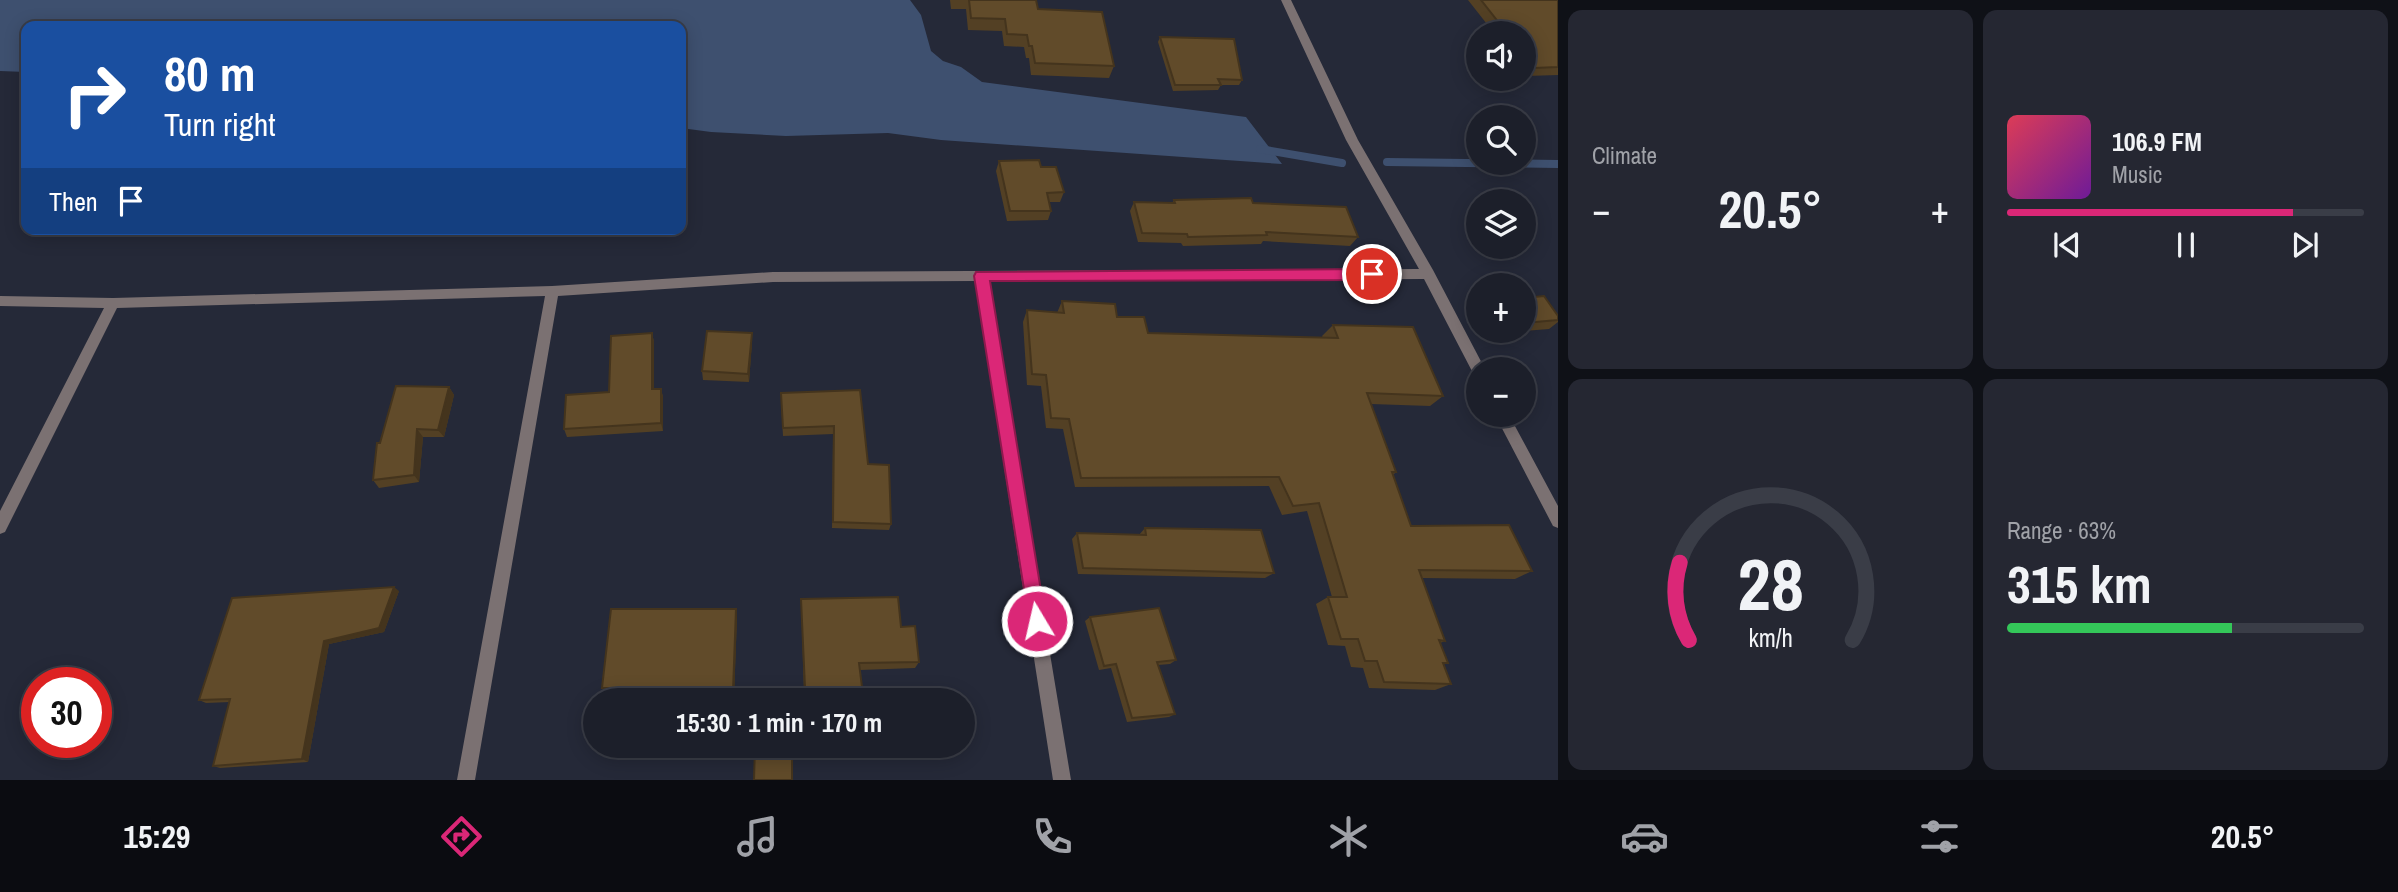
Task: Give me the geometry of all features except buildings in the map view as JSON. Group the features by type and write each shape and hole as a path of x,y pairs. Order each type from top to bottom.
{"street":[{"path":"1286,0 1352,140 1472,357"},
{"path":"0,301 113,303 552,291 773,277 1428,274"},
{"path":"981,276 1062,780"},
{"path":"466,780 552,291"},
{"path":"0,527 113,303"},
{"path":"1508,427 1558,521"}],"water":[{"path":"0,0 910,0 921,15 931,51 943,61 961,67 982,82 1246,117 1282,164 941,140 888,133 786,136 686,129 686,21 21,21 21,72 0,71"}],"waterway":[{"path":"1260,149 1342,163"},
{"path":"1387,162 1558,164"}],"route":[{"path":"1037,621 981,276 1372,274"}]}
